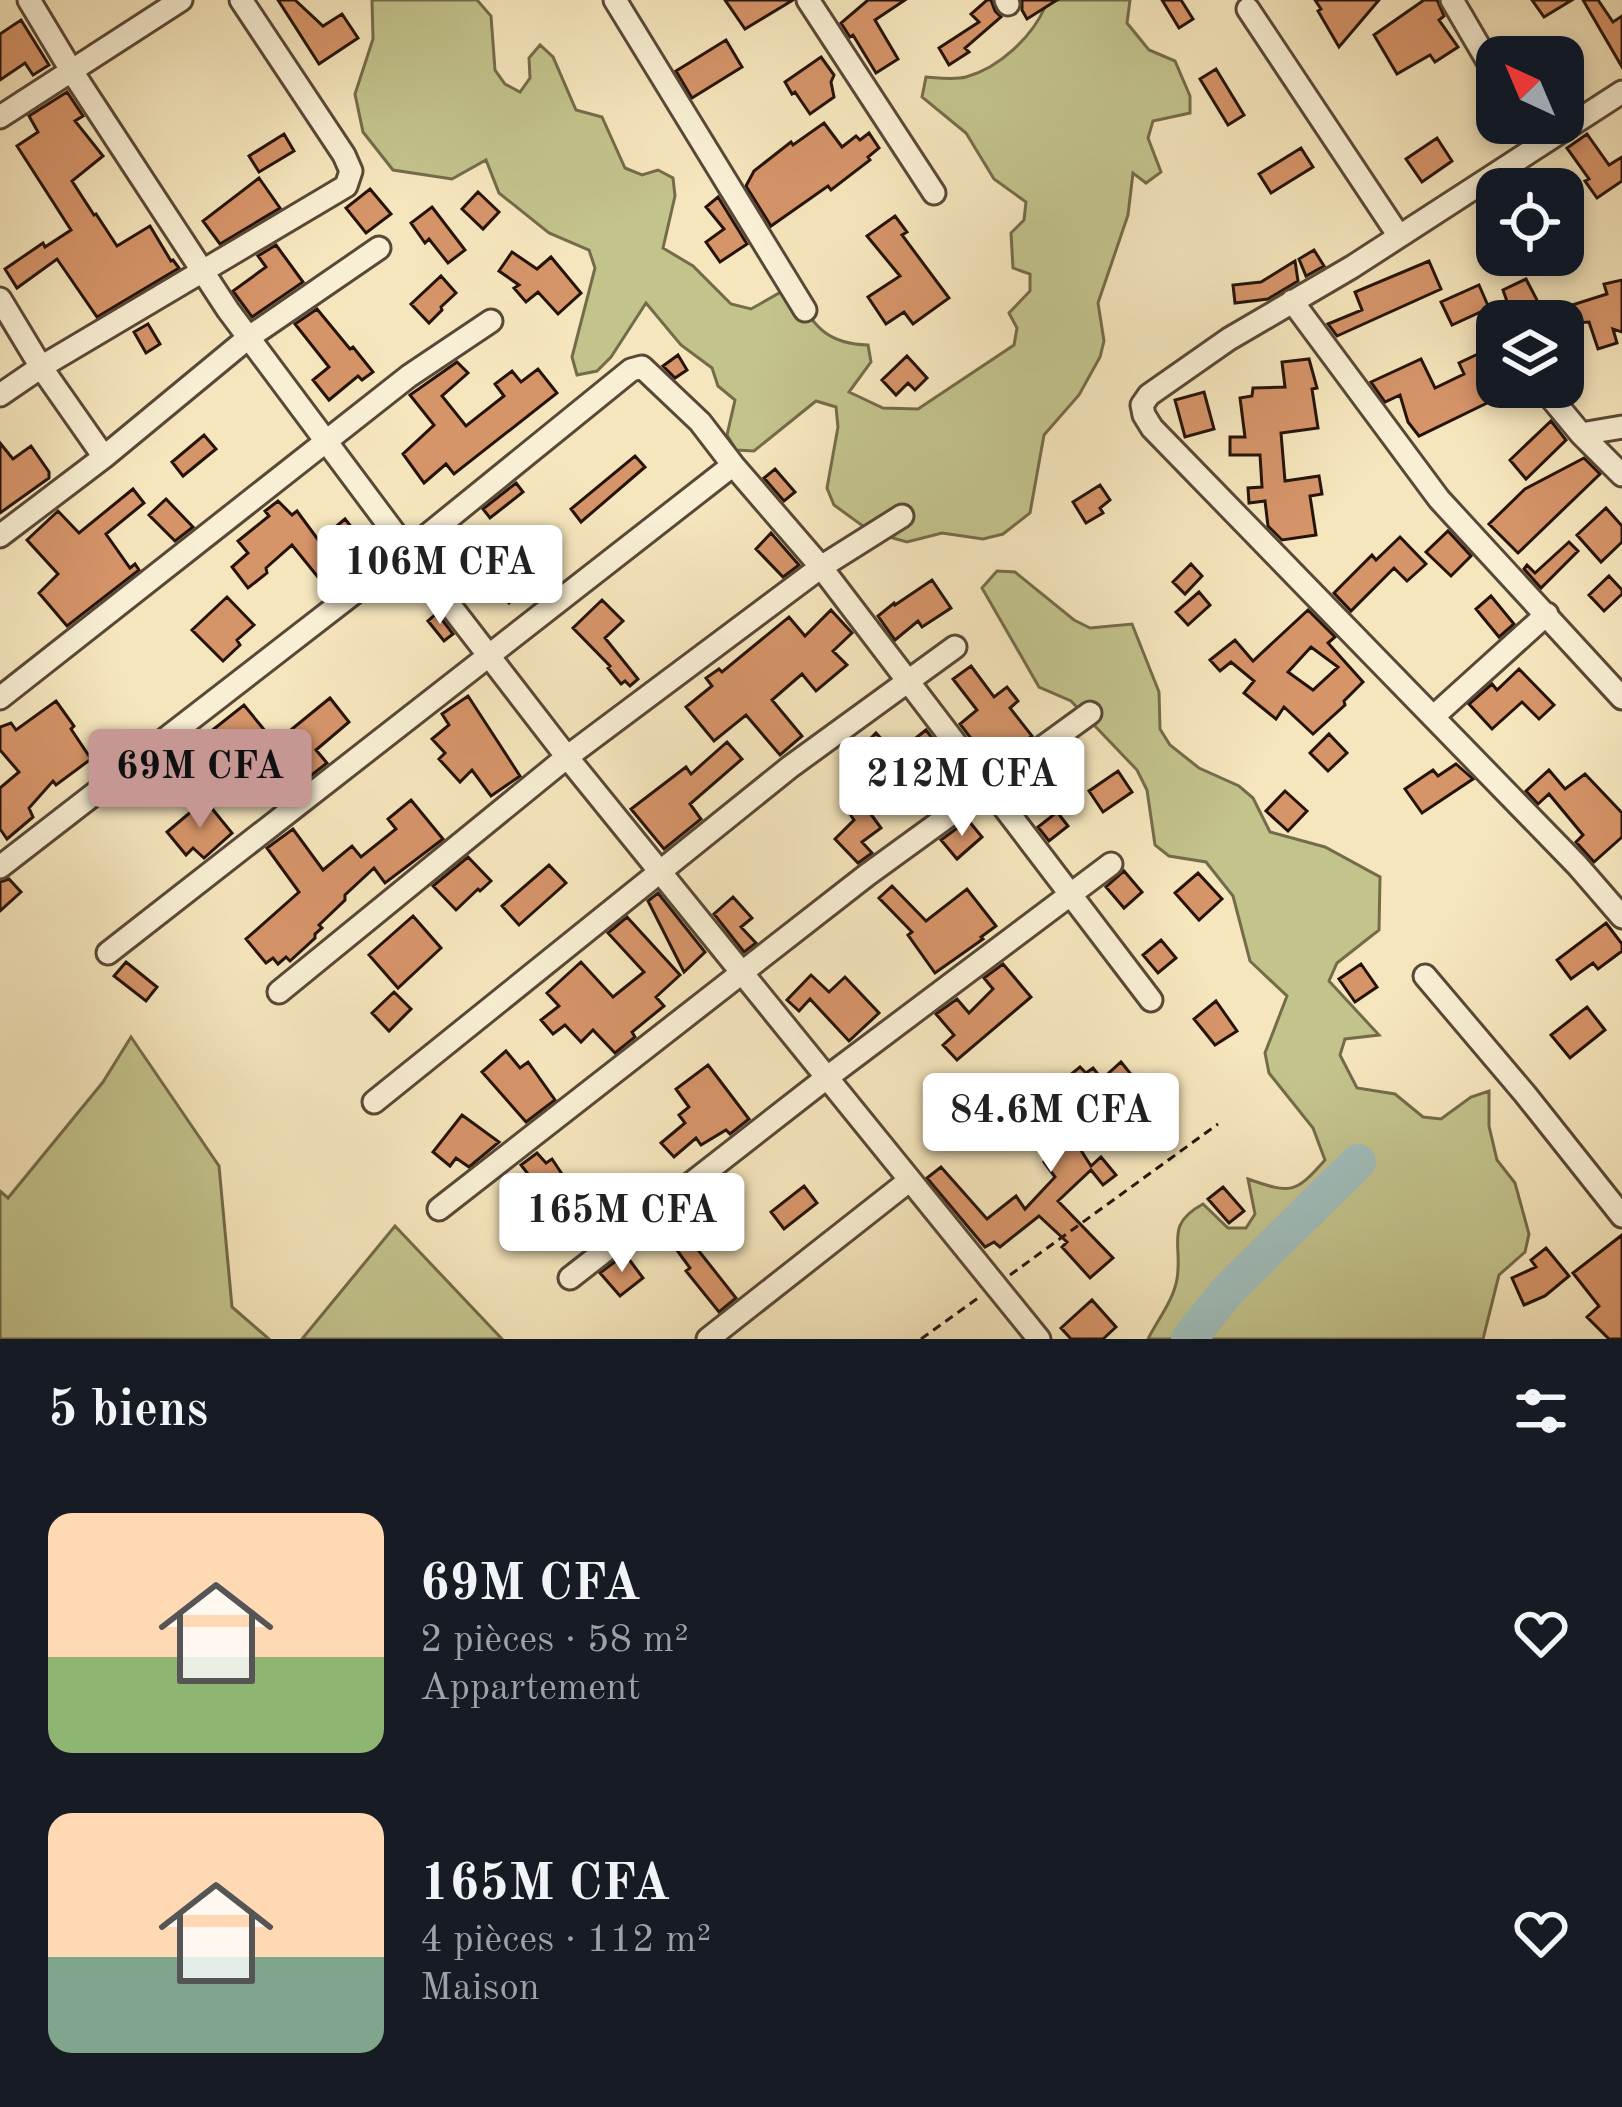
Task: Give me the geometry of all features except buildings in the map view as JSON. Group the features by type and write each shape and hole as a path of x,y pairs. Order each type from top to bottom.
{"street":[{"path":"29,0 202,272 325,441 567,758 1039,1339"},
{"path":"0,117 181,0"},
{"path":"0,394 346,186 351,171 344,155 241,0"},
{"path":"616,0 805,310"},
{"path":"808,0 934,193"},
{"path":"1452,0 1476,41"},
{"path":"1248,9 1399,236"},
{"path":"1622,92 1229,339 1142,404 1152,428 1622,917"},
{"path":"0,536 248,338 379,248"},
{"path":"0,298 104,457"},
{"path":"1292,302 1439,499 1622,698"},
{"path":"0,698 325,441 491,321"},
{"path":"0,867 408,551 631,370 642,367 700,422 821,567 1151,1000"},
{"path":"1559,408 1622,476"},
{"path":"1581,434 1622,428"},
{"path":"108,952 733,465"},
{"path":"279,992 567,758 821,567 902,516"},
{"path":"1433,717 1547,614"},
{"path":"374,1102 790,766 955,647"},
{"path":"439,1209 867,875 1090,713"},
{"path":"570,1278 1112,864"},
{"path":"1425,976 1622,1216"},
{"path":"708,1339 910,1180"}],"path":[{"path":"921,1339 1218,1124"}],"green space":[{"path":"372,0 477,0 491,16 495,70 505,84 520,92 530,78 529,58 540,45 553,57 576,110 602,117 625,168 642,175 658,170 673,178 675,196 663,248 693,266 731,304 751,309 781,292 797,297 833,338 868,345 871,362 849,392 883,408 918,409 1014,345 1017,328 1009,313 1030,291 1030,274 1013,268 1011,233 1024,220 1026,202 994,179 966,133 922,97 926,77 966,77 1002,59 1032,29 1045,7 1042,0 1130,0 1127,23 1149,50 1175,61 1190,96 1190,113 1153,121 1148,138 1161,172 1146,183 1133,173 1128,215 1098,303 1104,341 1100,357 1079,395 1044,435 1030,513 1003,534 983,539 942,533 907,542 871,532 834,505 827,488 838,427 836,407 816,401 754,451 736,450 727,435 735,400 718,386 712,368 681,345 646,303 611,357 597,371 577,375 572,357 595,268 589,250 549,233 499,193 486,160 452,179 393,170 363,132 355,94 373,39"},
{"path":"997,571 1015,572 1090,628 1132,624 1159,692 1160,729 1170,745 1199,768 1239,786 1253,798 1270,832 1325,847 1380,877 1379,930 1337,963 1329,981 1379,1035 1345,1039 1340,1055 1357,1088 1395,1094 1423,1117 1441,1119 1471,1097 1489,1091 1489,1126 1497,1160 1515,1183 1529,1234 1525,1252 1499,1275 1483,1339 1148,1339 1175,1287 1183,1220 1203,1204 1228,1228 1246,1228 1255,1214 1248,1179 1291,1188 1325,1160 1313,1128 1269,1073 1265,1053 1287,996 1250,961 1233,896 1206,862 1169,856 1155,845 1147,790 1137,770 1071,701 1039,687 982,588"},
{"path":"131,1037 219,1166 232,1307 269,1339 0,1339 0,1191 8,1198 103,1082"},
{"path":"395,1226 502,1339 302,1339"}],"waterway":[{"path":"1189,1339 1228,1290 1358,1162"}]}
